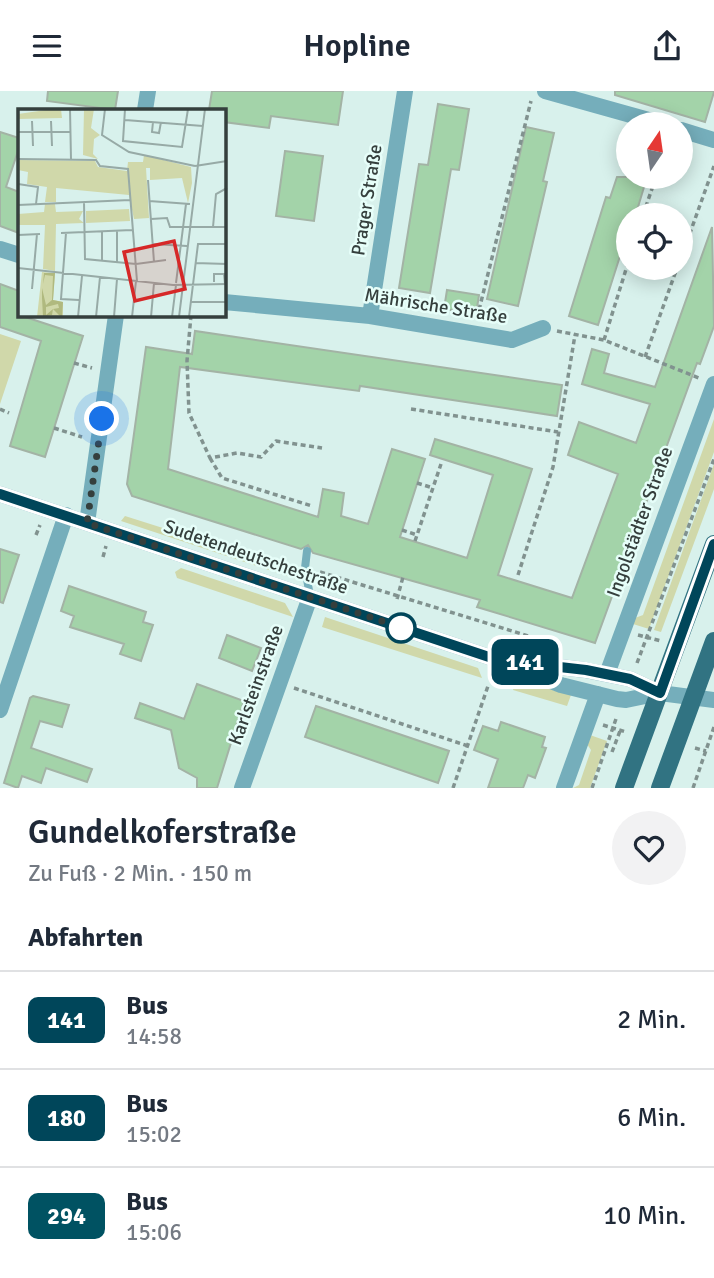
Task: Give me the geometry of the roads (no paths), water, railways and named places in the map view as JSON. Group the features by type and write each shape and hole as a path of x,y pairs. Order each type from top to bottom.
{"main road":[{"path":"624,788 714,544"},
{"path":"660,788 714,641"}],"street":[{"path":"145,109 148,91"},
{"name":"Prager Straße","path":"370,316 405,91"},
{"path":"545,91 620,112"},
{"path":"693,134 714,140"},
{"path":"0,249 18,255"},
{"name":"Mährische Straße","path":"226,302 370,316 512,340 543,328"},
{"path":"87,523 116,317"},
{"name":"Ingolstädter Straße","path":"607,674 714,384"},
{"name":"Sudetendeutschestraße","path":"0,493 498,660 561,685 623,700 660,693 714,700"},
{"path":"0,710 65,515"},
{"name":"Karlsteinstraße","path":"242,788 310,597"},
{"name":"Sudetendeutschestraße","path":"498,660 564,666 607,674 630,679 660,693"},
{"path":"564,788 598,694"}],"lane":[{"path":"307,551 304,568 310,597"}]}
